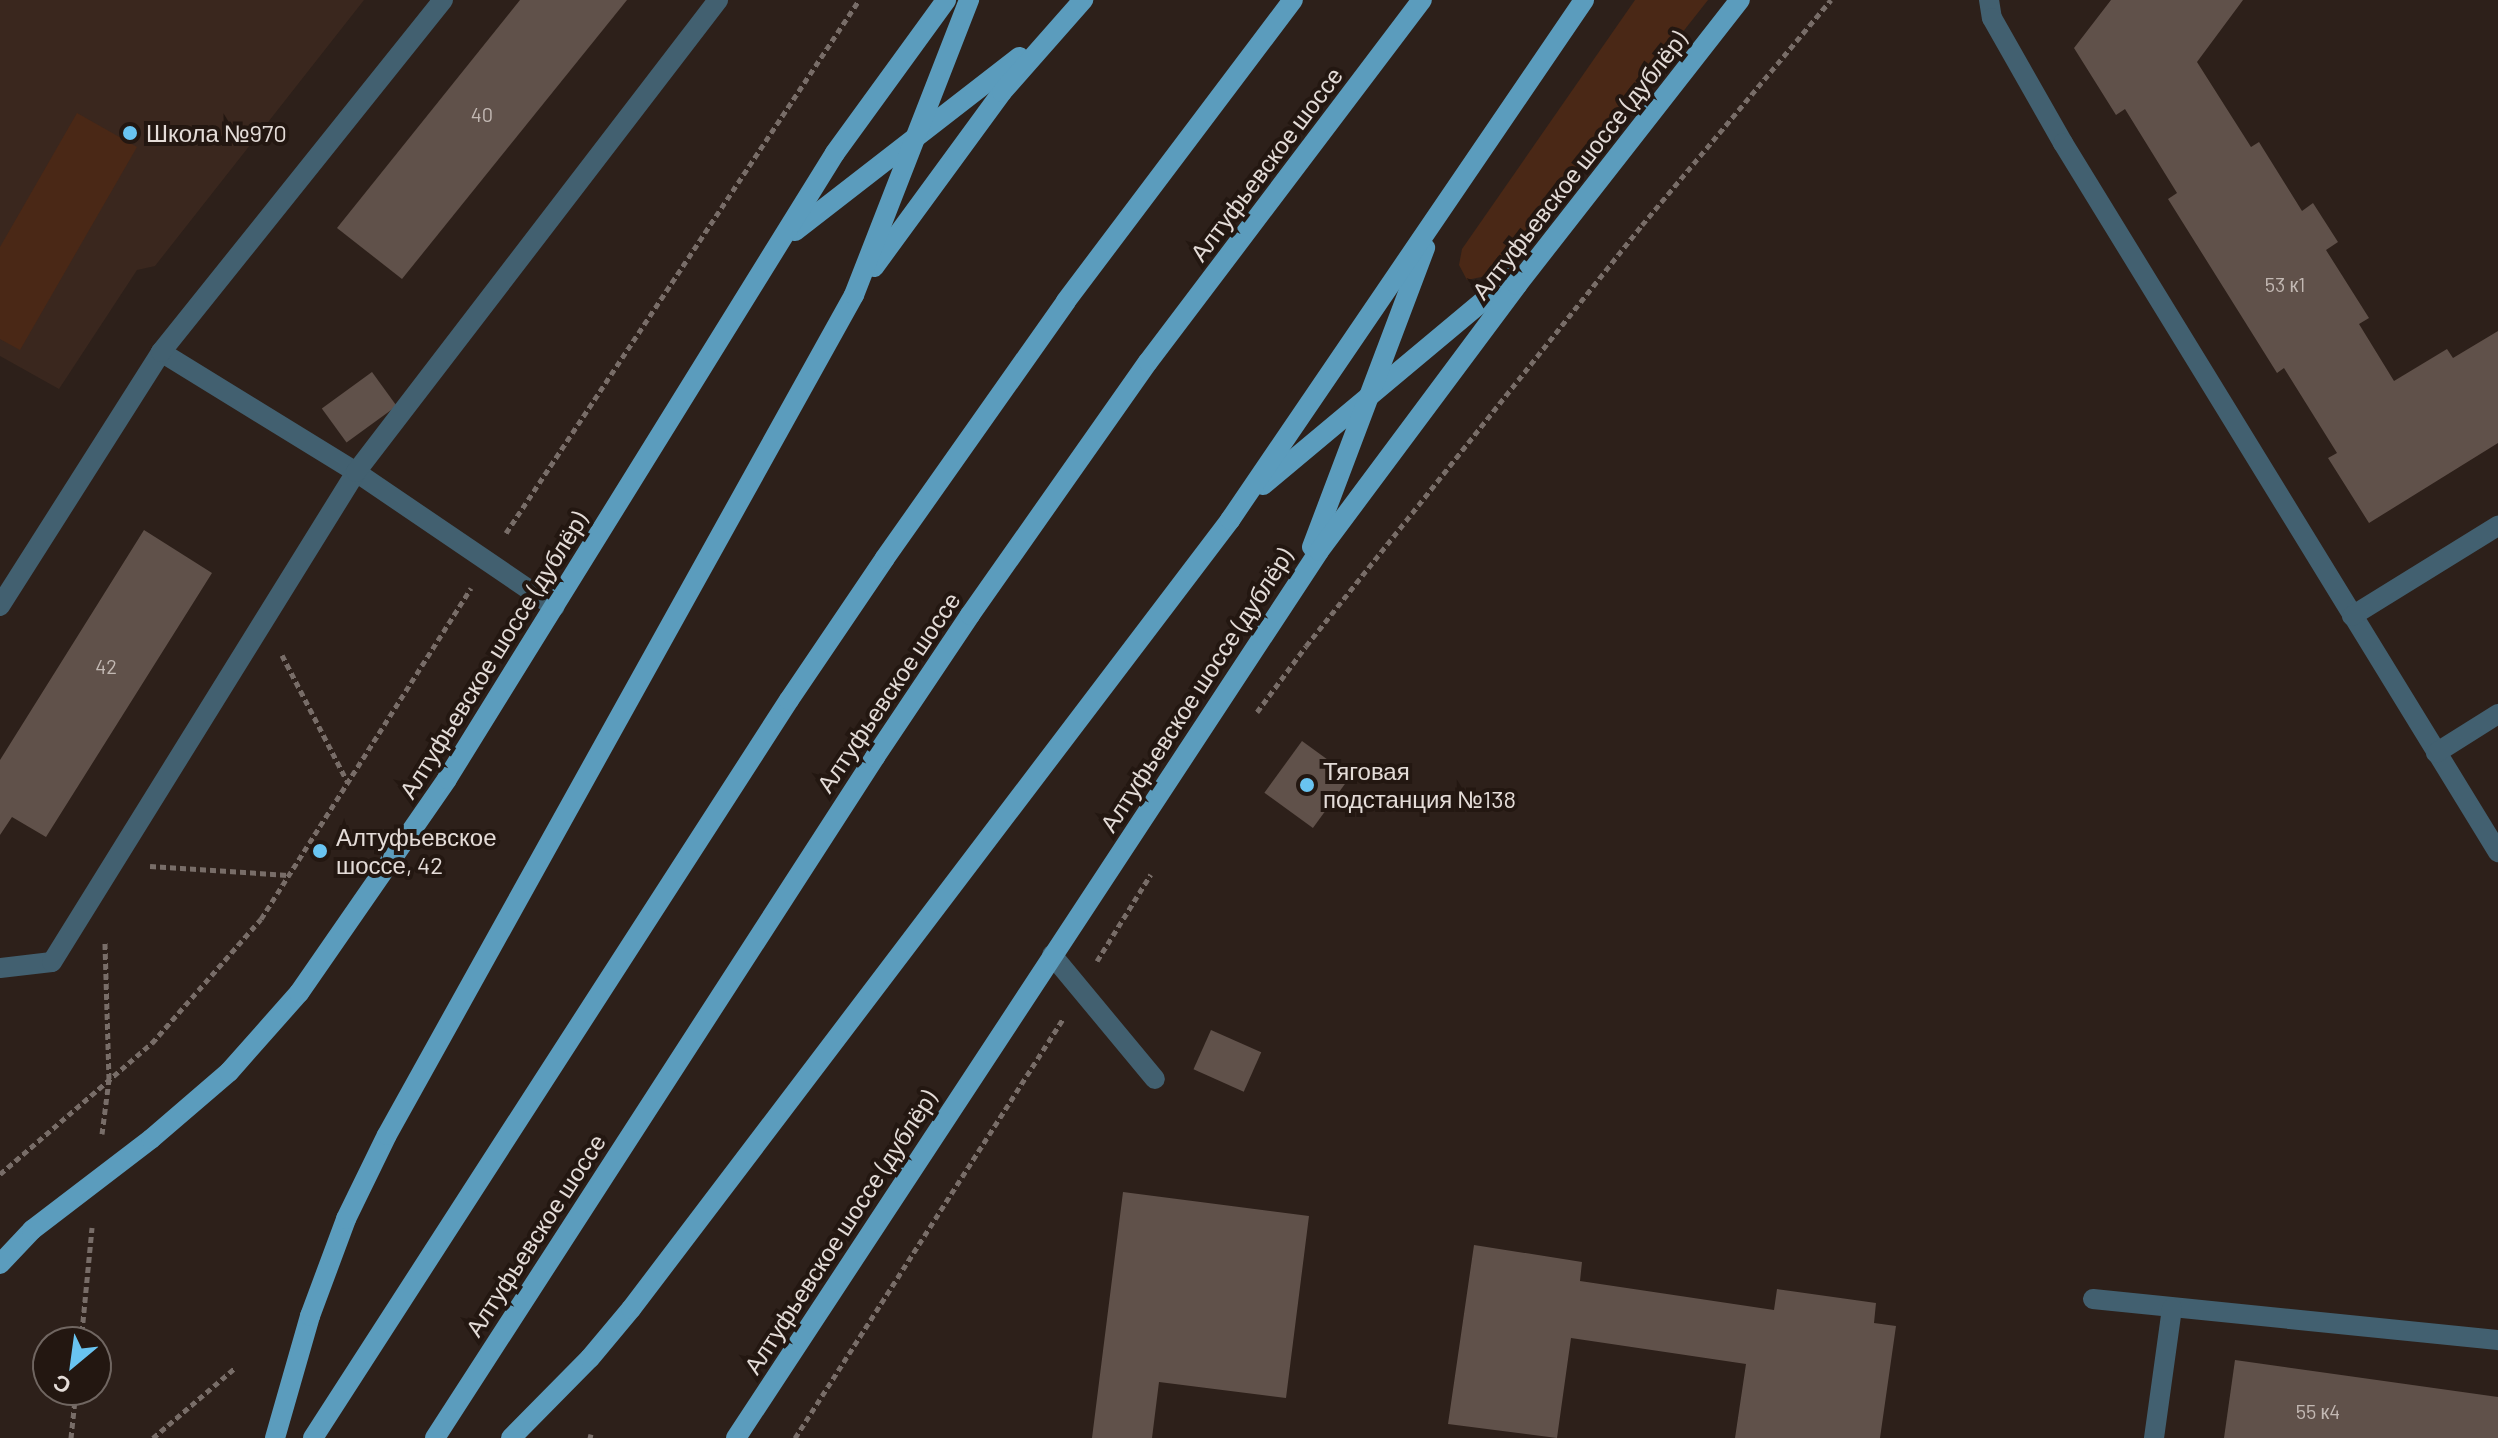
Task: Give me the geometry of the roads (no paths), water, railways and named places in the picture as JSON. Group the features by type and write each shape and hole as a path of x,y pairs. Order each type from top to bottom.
{"main road":[{"name":"Алтуфьевское шоссе (дублёр)","path":"0,1264 32,1230 229,1072 299,993 401,850 864,109 946,0"},
{"path":"840,323 867,266 969,0"},
{"path":"275,1438 325,1269 387,1135 840,323 875,265 974,128 1083,0"},
{"path":"313,1438 789,700 894,545 1066,301 1293,0"},
{"name":"Алтуфьевское шоссе","path":"435,1438 970,615 1148,362 1422,0"},
{"path":"511,1438 580,1369 631,1309 1230,520 1584,0"},
{"name":"Алтуфьевское шоссе (дублёр)","path":"736,1438 1284,602 1573,214 1740,0"},
{"path":"764,267 805,220 1068,16"},
{"path":"1284,602 1324,521 1419,262 1450,198"},
{"path":"1230,520 1277,472 1487,301 1573,214"}],"street":[{"path":"0,606 161,352 443,0"},
{"path":"0,968 52,962 356,472 718,0"},
{"path":"1989,0 1992,18 2063,143 2498,852"},
{"path":"161,352 356,472 555,607"},
{"path":"2352,616 2498,526"},
{"path":"2436,753 2498,714"},
{"path":"1052,955 1155,1079"},
{"path":"0,1250 32,1230"},
{"path":"2093,1299 2498,1340"},
{"path":"2154,1438 2172,1308"}],"place":[{"name":"Школа №970","path":"130,133"},
{"name":"Тяговая подстанция №138","path":"1307,785"},
{"name":"Алтуфьевское шоссе, 42","path":"320,851"}]}
